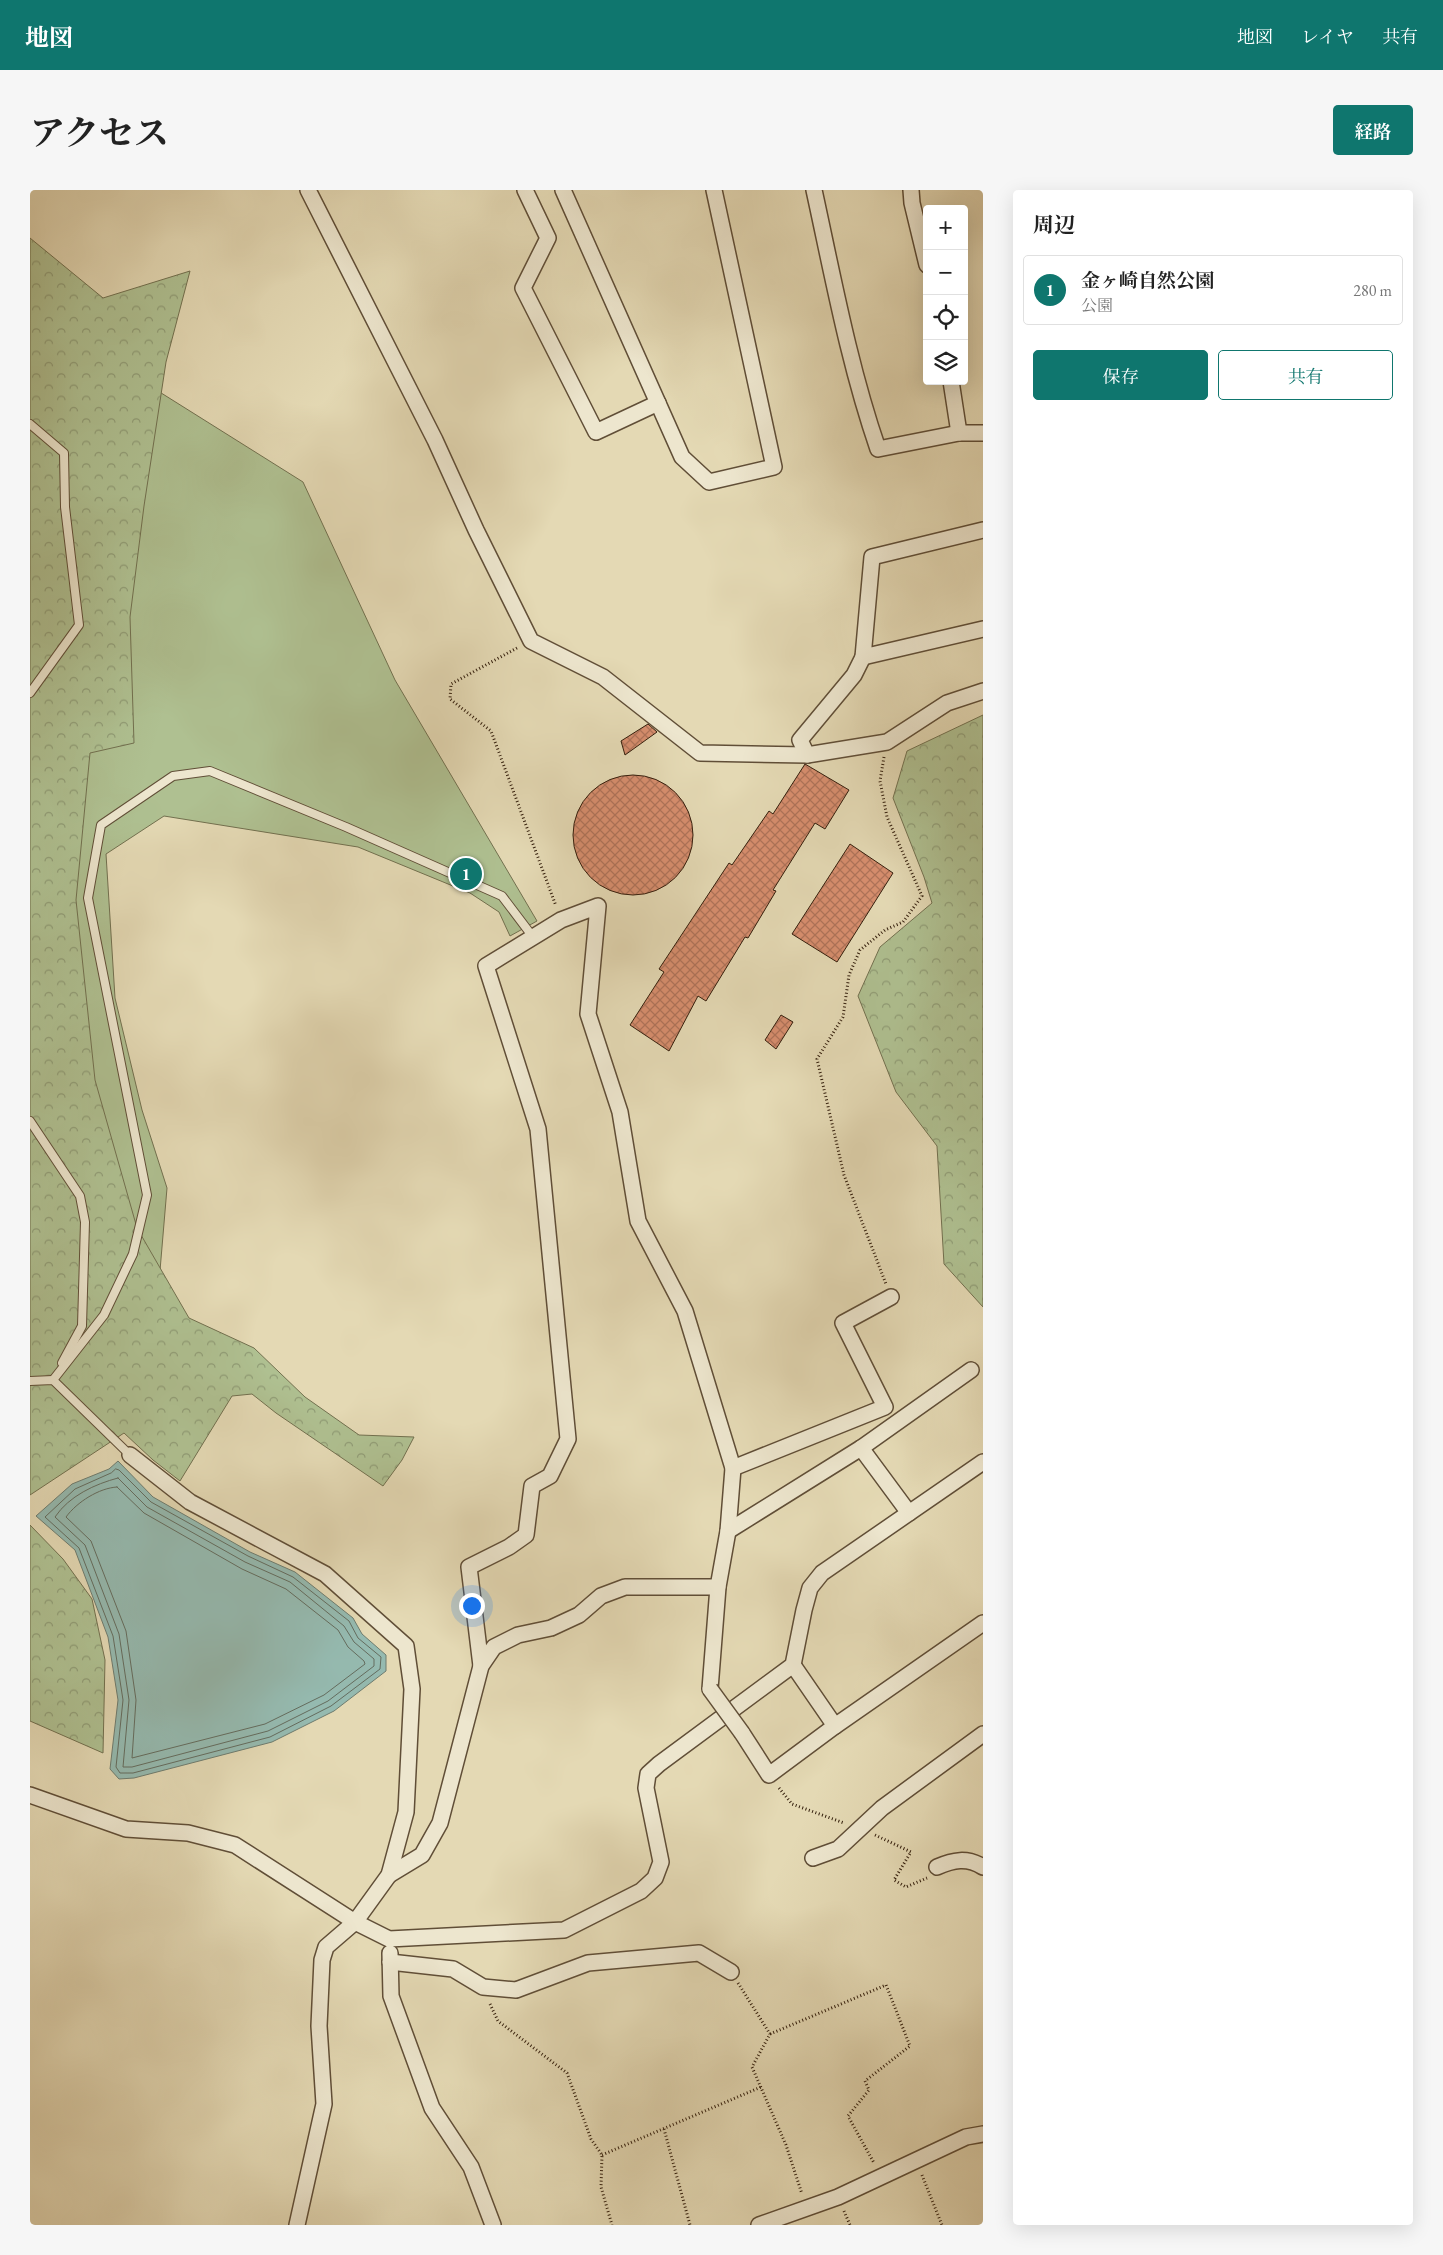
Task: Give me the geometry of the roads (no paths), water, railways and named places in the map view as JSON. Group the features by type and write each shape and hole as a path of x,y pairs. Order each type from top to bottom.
{"street":[{"path":"308,190 435,440 476,530 531,641 603,677 700,753 807,755 887,742 948,703 983,691"},
{"path":"525,190 548,238 523,288 596,432 658,403"},
{"path":"563,190 682,457 709,482 774,467 714,190"},
{"path":"814,190 843,325 863,404 878,449 959,433 983,433"},
{"path":"911,190 912,203 923,250"},
{"path":"952,385 959,433"},
{"path":"807,755 800,740 854,675 863,656 872,557 983,530"},
{"path":"863,656 983,629"},
{"path":"481,1666 470,1567 509,1547 526,1535 532,1486 550,1476 568,1439 538,1129 486,966 561,920 598,906 588,1014 620,1112 638,1221 684,1311 734,1468 728,1532 718,1587 710,1689 742,1733 769,1776 835,1726 983,1623"},
{"path":"734,1468 885,1407 843,1323 891,1297"},
{"path":"728,1532 861,1448 971,1370"},
{"path":"861,1448 909,1513"},
{"path":"130,1454 190,1502 326,1574 406,1646 412,1688 406,1812 389,1876"},
{"path":"30,1795 126,1829 188,1832 235,1845 355,1922 389,1939 564,1930 641,1891 655,1878 661,1862 646,1788 648,1774 793,1665 810,1588 822,1573 983,1462"},
{"path":"297,2225 324,2104 319,2026 322,1960 326,1947 355,1922 389,1876 422,1855 440,1823 481,1666 494,1647 518,1635 551,1628 579,1615 601,1596 625,1587 718,1587"},
{"path":"793,1665 835,1726"},
{"path":"813,1858 838,1849 882,1808 983,1734"},
{"path":"937,1867 952,1860 976,1862 983,1867"},
{"path":"389,1939 392,1996 432,2108 471,2167 493,2225"},
{"path":"390,1962 453,1969 483,1987 516,1990 588,1963 699,1952 731,1972"},
{"path":"760,2225 806,2209 966,2137 983,2134"}],"lane":[{"path":"30,424 64,453 65,507 79,625 30,693"},
{"path":"54,1380 104,1315 133,1254 147,1195 88,898 101,825 173,776 210,772 346,827 502,896 533,937"},
{"path":"30,1121 80,1196 85,1222 82,1326 54,1380"},
{"path":"30,1380 54,1380 130,1454"}],"water":[{"path":"118,1461 153,1497 250,1552 295,1572 353,1618 362,1634 386,1655 386,1671 334,1711 272,1742 134,1778 119,1779 110,1769 118,1700 108,1637 75,1550 36,1516 72,1484 109,1469"}],"place":[{"name":"金ヶ崎自然公園","path":"466,874"}]}
